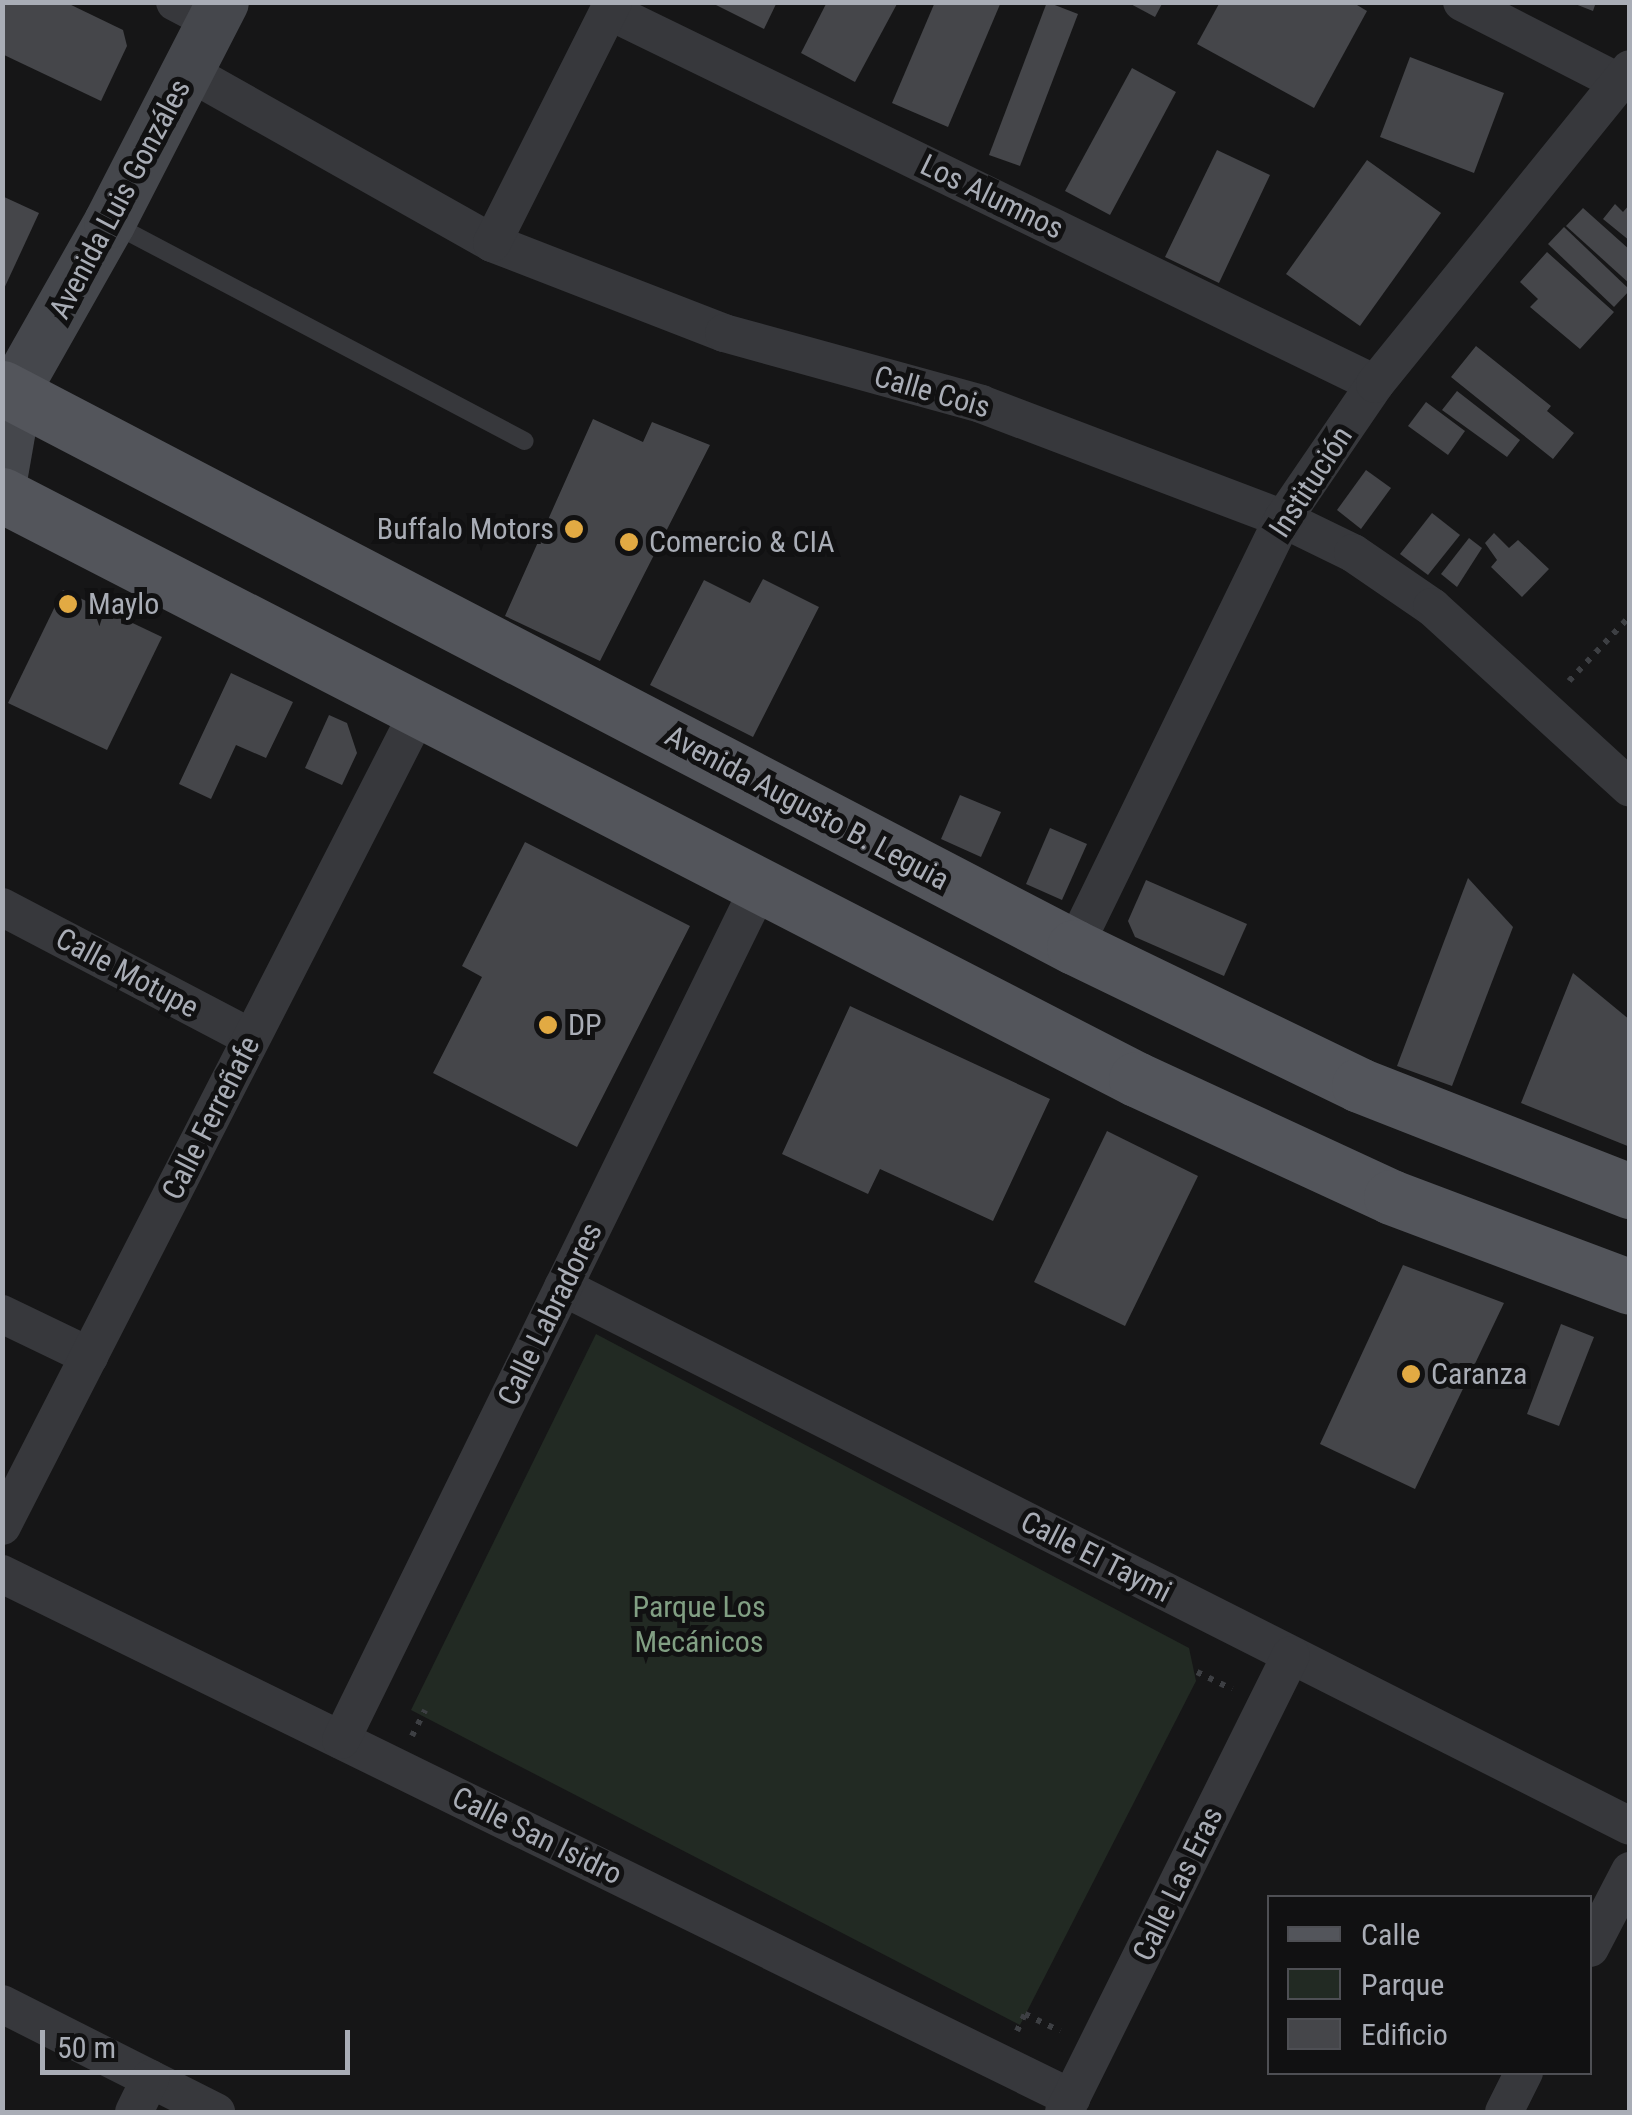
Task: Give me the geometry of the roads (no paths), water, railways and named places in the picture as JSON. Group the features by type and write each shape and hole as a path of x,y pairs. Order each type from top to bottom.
{"main road":[{"name":"Avenida Luis Gonzáles","path":"2,474 7,399 110,222 187,71 203,9"},
{"name":"Avenida Augusto B. Leguia","path":"7,399 1074,947 1359,1085 1630,1191"},
{"path":"2,495 759,888 1288,1152 1392,1197 1630,1287"}],"street":[{"path":"1462,2 1625,76"},
{"path":"492,244 611,7"},
{"name":"Los Alumnos","path":"611,7 1375,384"},
{"name":"Calle Cois","path":"187,71 492,244 724,332 981,404 1283,519 1353,553 1432,607 1630,788"},
{"name":"Institución","path":"1074,947 1283,519 1375,384 1625,76"},
{"name":"Calle Ferreñafe","path":"2,1526 419,711"},
{"name":"Calle Labradores","path":"341,1740 759,888"},
{"name":"Calle Motupe","path":"2,907 252,1038"},
{"name":"Calle El Taymi","path":"563,1287 1630,1826"},
{"path":"2,1314 89,1356"},
{"name":"Calle San Isidro","path":"2,1574 1002,2064 1068,2105"},
{"name":"Calle Las Eras","path":"1068,2105 1291,1655"},
{"path":"1592,1944 1630,1871"},
{"path":"2,2004 142,2096 216,2112"},
{"path":"1504,2112 1522,2075"}],"lane":[{"path":"110,222 525,441"}],"place":[{"name":"Buffalo Motors","path":"574,529"},
{"name":"Comercio & CIA","path":"629,542"},
{"name":"Maylo","path":"68,604"},
{"name":"DP","path":"548,1025"},
{"name":"Caranza","path":"1411,1374"}],"park label":[{"name":"Parque Los Mecánicos","path":"699,1624"}]}
